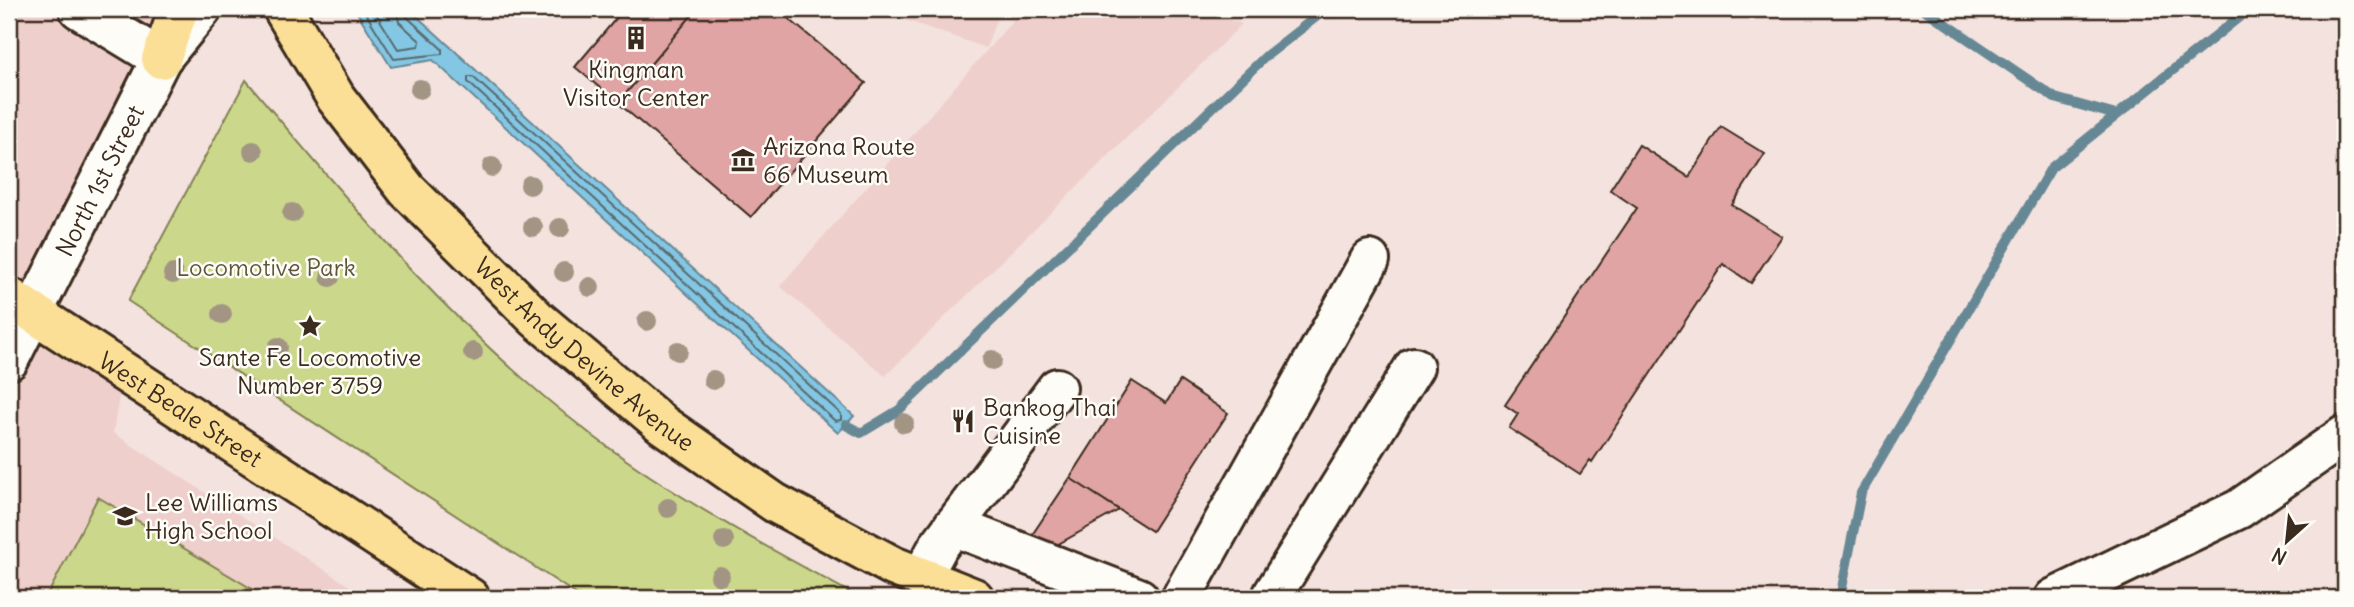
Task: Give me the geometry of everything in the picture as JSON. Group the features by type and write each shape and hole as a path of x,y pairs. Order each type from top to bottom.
{"main road":[{"path":"161,59 179,9"},
{"name":"West Andy Devine Avenue","path":"283,9 336,99 407,190 537,319 663,425 775,503 893,566 974,598"},
{"name":"West Beale Street","path":"20,305 470,598"}],"street":[{"path":"79,9 161,59"},
{"name":"North 1st Street","path":"9,360 20,305 161,59 202,9"},
{"path":"1181,598 1370,260"},
{"path":"1273,594 1414,367"},
{"path":"921,578 937,547 1057,388"},
{"path":"2054,598 2239,509 2345,435"},
{"path":"953,526 1139,598"}],"shaded area":[{"name":"Lee Williams High School","path":"9,9 187,9 32,312 123,372 113,433 368,598 9,598"},
{"path":"906,9 1000,9 986,48 903,19"},
{"path":"1023,9 1195,9 1242,24 885,376 780,286"}],"green space":[{"name":"Locomotive Park","path":"246,80 409,268 498,356 544,397 593,436 690,502 860,598 582,598 128,301"},
{"path":"98,497 267,598 46,598"}],"water":[{"path":"355,9 409,9 854,416 838,433 433,60 391,67"}],"building":[{"name":"Kingman Visitor Center","path":"624,9 697,9 618,103 575,67"},
{"name":"Arizona Route 66 Museum","path":"697,9 777,9 866,83 751,217 618,103"},
{"path":"1721,127 1765,154 1732,205 1782,236 1751,283 1723,264 1592,462 1590,460 1580,474 1509,428 1518,414 1505,405 1637,208 1610,190 1639,145 1689,177"},
{"path":"1132,381 1166,403 1180,381 1228,413 1152,531 1070,478"},
{"path":"1070,478 1119,510 1044,552 1028,541"}],"waterway":[{"path":"846,425 861,433 899,410 1266,56 1321,13 1372,9"},
{"path":"1924,9 2055,98 2116,115"},
{"path":"1840,598 1861,493 2051,168 2249,9"}],"place":[{"name":"Kingman Visitor Center","path":"636,38"},
{"name":"Arizona Route 66 Museum","path":"743,160"},
{"name":"Sante Fe Locomotive Number 3759","path":"310,326"},
{"name":"Bankog Thai Cuisine","path":"963,421"},
{"name":"Lee Williams High School","path":"125,516"}]}
